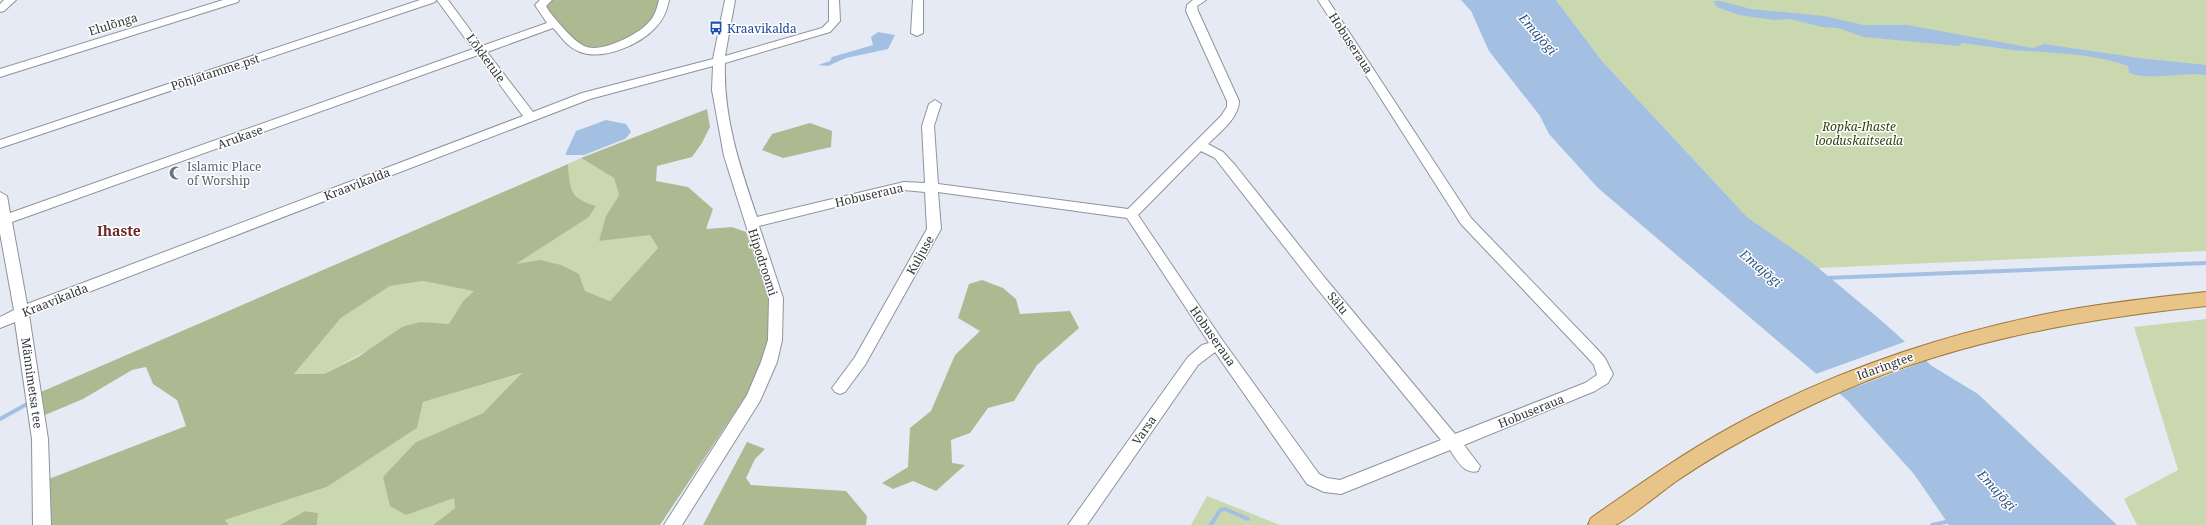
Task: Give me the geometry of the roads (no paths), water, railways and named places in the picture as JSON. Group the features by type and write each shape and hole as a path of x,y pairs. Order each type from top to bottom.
{"main road":[{"name":"Idaringtee","path":"1599,525 1642,492 1688,461 1766,416 1820,390 1880,367 1973,337 2105,309 2206,299"}],"street":[{"path":"0,9 11,0"},
{"name":"Elulõnga","path":"0,73 234,0"},
{"name":"Põhjatamme pst","path":"0,144 431,0"},
{"name":"Lõkketule","path":"442,0 530,117"},
{"path":"547,0 540,5 540,7 578,48 587,51 604,50 630,41 653,25 663,8 664,0"},
{"name":"Hipodroomi","path":"673,525 754,397 769,362 776,340 776,298 751,223 724,129 718,90 719,60 730,0"},
{"name":"Kraavikalda","path":"0,323 21,313 530,117 613,87 719,60 826,30 832,26 834,22 834,0"},
{"path":"917,33 918,0"},
{"path":"1131,214 1226,118 1233,108 1233,101 1192,10 1192,5 1201,0"},
{"name":"Hobuseraua","path":"751,223 904,186 954,189 1131,214 1218,345 1314,479 1333,487 1350,485 1590,387 1603,379 1605,374 1604,369 1592,353 1466,221 1323,0"},
{"name":"Arukase","path":"2,220 555,24"},
{"name":"Kuljuse","path":"840,388 860,361 934,229 928,126 935,104"},
{"name":"Sälu","path":"1200,145 1219,155 1320,282 1454,442 1472,466"},
{"name":"Männimetsa tee","path":"0,196 2,220 21,313 40,439 42,525"},
{"name":"Varsa","path":"1077,525 1193,361 1207,349 1218,345"}],"water":[{"name":"Emajõgi","path":"1461,0 1556,0 1602,61 1747,217 1810,261 1883,322 1932,366 1978,394 2117,525 1949,525 1914,474 1847,400 1598,188 1549,134 1540,116 1489,51 1471,11"},
{"path":"1713,1 1720,1 1751,9 1824,16 1864,25 1907,25 2033,48 2044,44 2139,58 2206,65 2206,75 2138,75 2129,73 2128,66 2100,58 2086,56 2013,50 1962,43 1959,46 1864,37 1838,28 1822,27 1790,19 1774,20 1739,15 1717,7"},
{"path":"878,32 895,35 888,49 846,58 828,66 818,65 830,61 832,57 873,45 871,37"},
{"path":"606,120 626,124 631,132 625,139 584,155 565,155 576,131"}],"waterway":[{"path":"1825,278 2206,263"},
{"path":"0,419 27,404"},
{"path":"1211,525 1220,510 1225,509 1248,519"},
{"path":"1932,525 1950,521"}],"place":[{"name":"Kraavikalda","path":"716,28"},
{"name":"Islamic Place of Worship","path":"176,173"}],"district":[{"name":"Ihaste","path":"119,230"}],"park label":[{"name":"Ropka-Ihaste looduskaitseala","path":"1859,133"}]}
